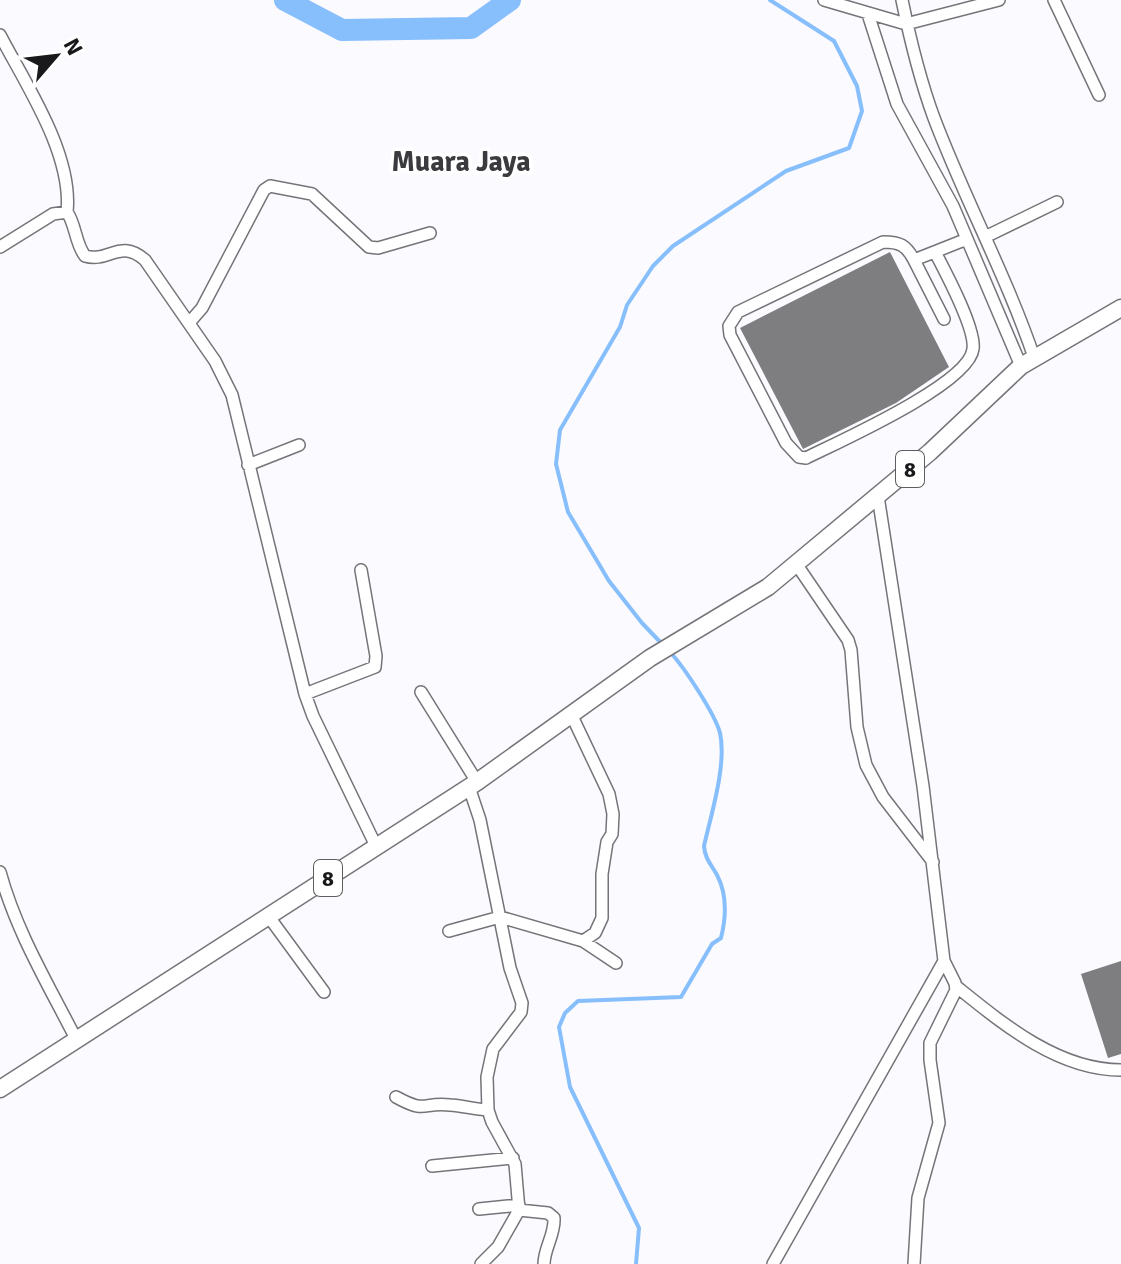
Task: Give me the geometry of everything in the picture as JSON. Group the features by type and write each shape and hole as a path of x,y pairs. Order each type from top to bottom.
{"highway":[{"name":"8","path":"0,1089 473,784 650,658 768,587 930,452 1028,363 1121,308"}],"street":[{"path":"824,0 906,24 999,0"},
{"path":"902,0 933,115 1013,298 1028,363"},
{"path":"1054,0 1099,95"},
{"path":"868,14 897,104 953,206 1028,363"},
{"path":"0,35 57,151 66,180 67,212 77,243 85,256 95,258 123,250 138,254 189,323 227,384 305,694 376,846"},
{"path":"189,323 202,308 264,190 270,186 312,194 365,245 373,248 430,233"},
{"path":"985,237 1057,202"},
{"path":"0,247 53,214 67,212"},
{"path":"914,260 967,239"},
{"path":"935,252 970,329 973,349 966,367 892,415 806,458 799,457 786,443 730,335 731,319 738,312 883,242 897,242 907,247 944,319"},
{"path":"248,465 299,445"},
{"path":"878,496 933,863 944,961 957,987 1003,1022 1049,1051 1085,1065 1121,1070"},
{"path":"797,565 848,640 853,662 857,727 870,776 933,863"},
{"path":"305,694 375,667 376,656 361,570"},
{"path":"421,692 473,784 510,968 522,1003 521,1012 493,1049 487,1077 488,1110 513,1158 519,1208 498,1247 481,1264"},
{"path":"571,714 609,794 613,814 612,834 607,842 602,874 602,918 595,933 583,941"},
{"path":"0,872 22,935 76,1039"},
{"path":"269,917 324,992"},
{"path":"449,931 500,917 583,941 616,963"},
{"path":"773,1264 944,961"},
{"path":"914,1264 918,1198 939,1123 930,1043 957,987"},
{"path":"396,1097 416,1108 447,1104 464,1109 488,1110"},
{"path":"432,1166 513,1158"},
{"path":"479,1209 519,1208 548,1213 554,1218 554,1231 544,1254 544,1264"}],"building":[{"path":"890,252 949,367 896,403 803,449 740,328"},
{"path":"1121,961 1121,1054 1108,1058 1081,974"}],"waterway":[{"path":"285,0 342,30 471,28 510,0"},
{"path":"664,646 609,581 568,512 556,464 560,430 620,327 627,305 653,266 673,246 786,171 849,148 862,111 857,86 834,41 770,0"},
{"path":"636,1264 639,1228 570,1087 559,1027 565,1013 578,1001 681,997 712,944 721,938 725,914 723,890 704,846 720,774 720,733 698,691 670,652"}],"district":[{"name":"Muara Jaya","path":"461,161"}]}
